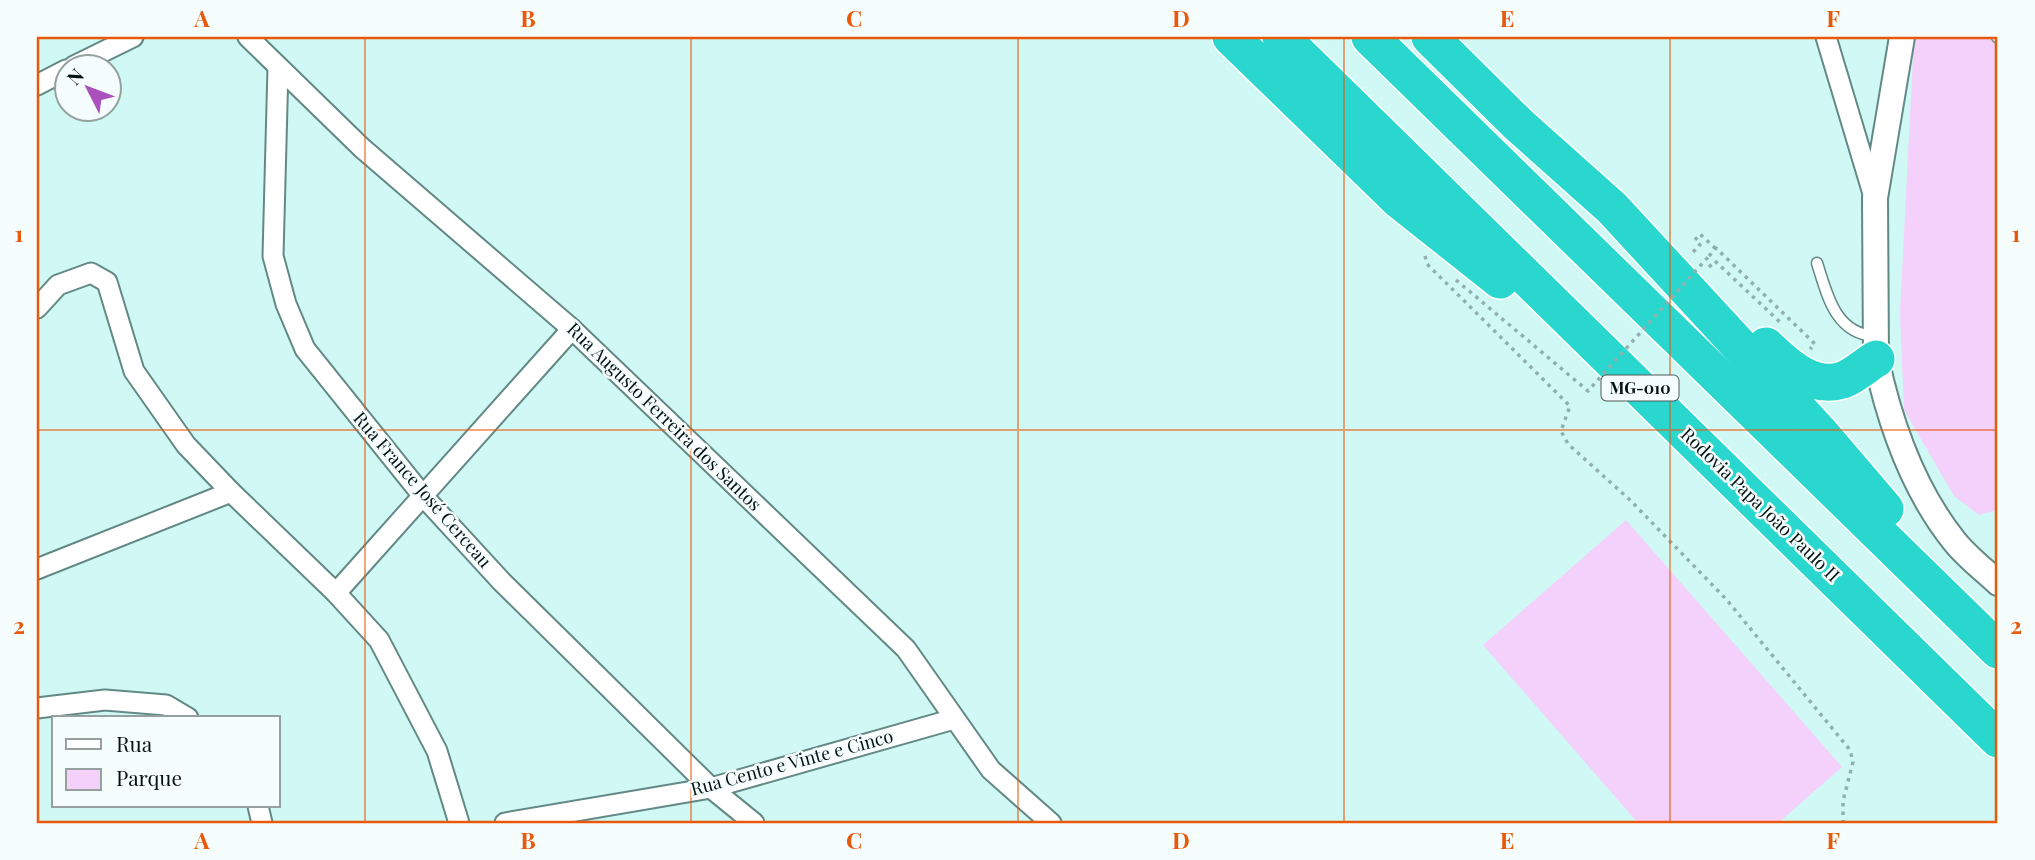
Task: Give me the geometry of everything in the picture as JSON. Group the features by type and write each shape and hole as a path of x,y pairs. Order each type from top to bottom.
{"highway":[{"path":"1231,37 1399,200 1520,295 1594,359 1663,410"},
{"name":"Rodovia Papa João Paulo II","path":"1281,37 1998,739"},
{"path":"1370,37 1998,650"},
{"path":"1430,37 1519,125 1682,266 1800,376 1825,381 1843,380 1876,348"},
{"path":"1612,208 1821,434 1901,528 1919,571"}],"street":[{"path":"102,52 133,37"},
{"name":"Rua Augusto Ferreira dos Santos","path":"248,37 362,148 572,329 906,649 991,770 1051,823"},
{"path":"1826,37 1875,198"},
{"path":"1902,37 1875,198 1876,348 1882,385 1918,488 1956,543 1998,583"},
{"name":"Rua France José Cerceau","path":"278,67 273,256 286,304 305,349 423,496 502,582 710,788 754,823"},
{"path":"37,308 58,285 91,273 107,282 134,371 186,444 231,492 336,593 379,640 437,751 459,823"},
{"path":"336,593 572,329"},
{"path":"37,569 231,492"},
{"path":"37,708 105,699 166,705 185,716"},
{"name":"Rua Cento e Vinte e Cinco","path":"505,823 710,788 954,719"}],"lane":[{"path":"1817,263 1837,316 1876,348"}],"path":[{"path":"1693,252 1700,245 1695,240 1700,234 1815,344 1810,349"},
{"path":"1456,280 1588,391 1716,248"},
{"path":"1424,255 1427,264 1570,406 1561,431 1568,444 1630,500 1726,599 1850,750 1853,762 1843,801 1843,823"},
{"path":"1709,267 1715,261 1781,323"}],"green space":[{"path":"1914,37 1998,37 1998,510 1979,515 1954,496 1904,410 1900,313"},
{"path":"1626,520 1842,767 1778,823 1638,823 1483,645"}]}
